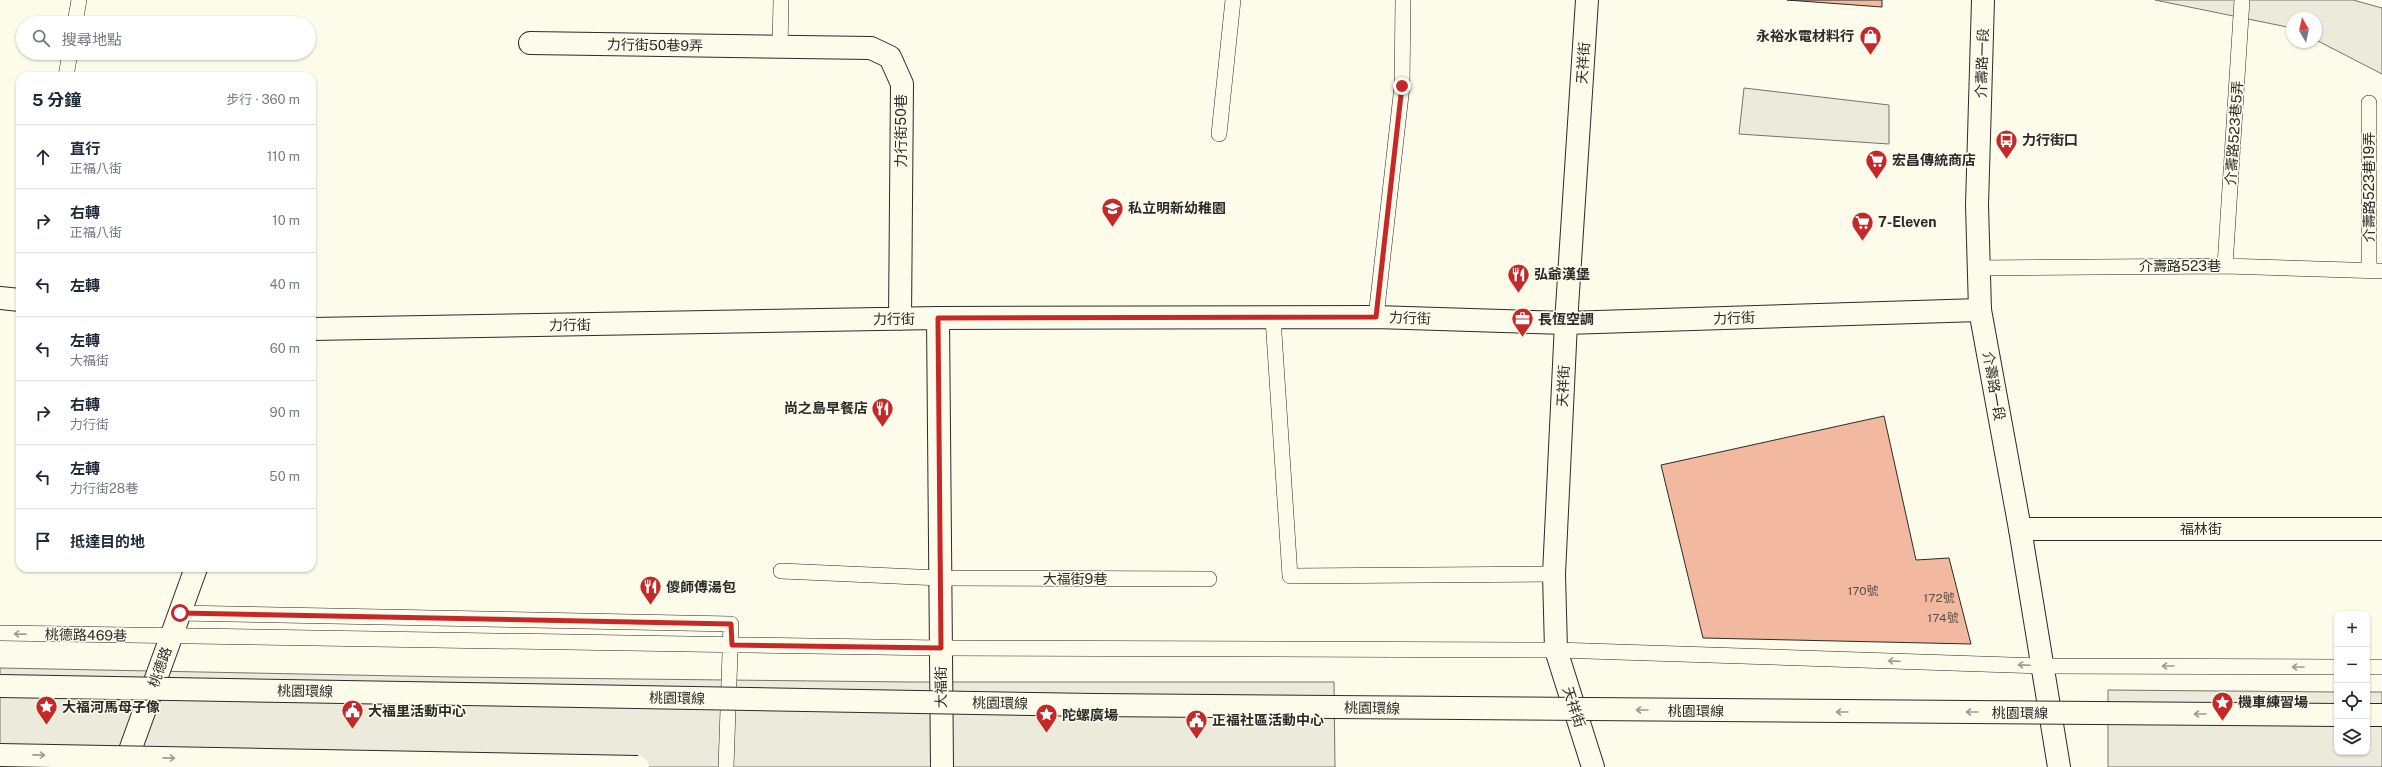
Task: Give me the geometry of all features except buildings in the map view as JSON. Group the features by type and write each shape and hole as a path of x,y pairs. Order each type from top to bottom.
{"main road":[{"name":"天祥街","path":"1587,0 1566,323 1554,574 1556,650 1593,767"},
{"name":"介壽路一段","path":"1983,0 1977,206 1980,310 2020,528 2059,767"},
{"name":"力行街50巷9弄","path":"530,43 780,47"},
{"name":"力行街50巷","path":"780,47 871,48 890,57 902,84 900,319"},
{"path":"0,298 16,300"},
{"name":"力行街","path":"316,329 938,318 1376,317 1566,323 1980,310"},
{"name":"大福街","path":"938,318 942,767"},
{"name":"福林街","path":"2020,528 2382,529"},
{"name":"桃德路","path":"124,767 195,572"},
{"name":"桃園環線","path":"0,686 1110,705 2334,714"},
{"path":"2370,715 2382,715"},
{"path":"0,755 638,767"}],"lane":[{"path":"76,16 79,0"},
{"path":"780,47 781,0"},
{"path":"1219,134 1233,0"},
{"path":"1376,317 1402,86 1403,0"},
{"name":"介壽路523巷5弄","path":"2225,266 2242,0"},
{"path":"67,72 69,60"},
{"name":"介壽路523巷19弄","path":"2369,103 2376,271"},
{"name":"介壽路523巷","path":"1978,268 2225,266 2376,271"},
{"path":"1273,318 1290,576 1554,574"},
{"name":"大福街9巷","path":"780,571 940,578 1209,579"},
{"path":"180,613 731,624 732,645 726,767"},
{"name":"桃德路469巷","path":"0,633 941,648 1556,650 2043,666 2334,667"},
{"path":"2370,667 2382,667"}],"shaded area":[{"path":"2155,0 2353,0 2382,8 2382,74 2322,43 2322,12 2286,12 2286,27"},
{"path":"1744,88 1889,105 1889,144 1739,134"},
{"path":"0,668 452,677 909,682 1334,682 1335,767 0,767"},
{"name":"機車練習場","path":"2108,690 2334,692 2334,755 2370,755 2370,692 2382,692 2382,767 2108,767"}],"place":[{"name":"永裕水電材料行","path":"1870,56"},
{"name":"力行街口","path":"2006,160"},
{"name":"宏昌傳統商店","path":"1877,180"},
{"name":"私立明新幼稚園","path":"1112,228"},
{"name":"7-Eleven","path":"1863,242"},
{"name":"弘爺漢堡","path":"1518,294"},
{"name":"長恆空調","path":"1522,338"},
{"name":"尚之島早餐店","path":"883,428"},
{"name":"儍師傅湯包","path":"650,606"},
{"name":"機車練習場","path":"2222,722"},
{"name":"大福河馬母子像","path":"47,726"},
{"name":"大福里活動中心","path":"352,730"},
{"name":"陀螺廣場","path":"1047,734"},
{"name":"正福社區活動中心","path":"1196,740"}],"route":[{"path":"180,613 731,624 732,645 941,648 938,318 1376,317 1402,86"}]}
